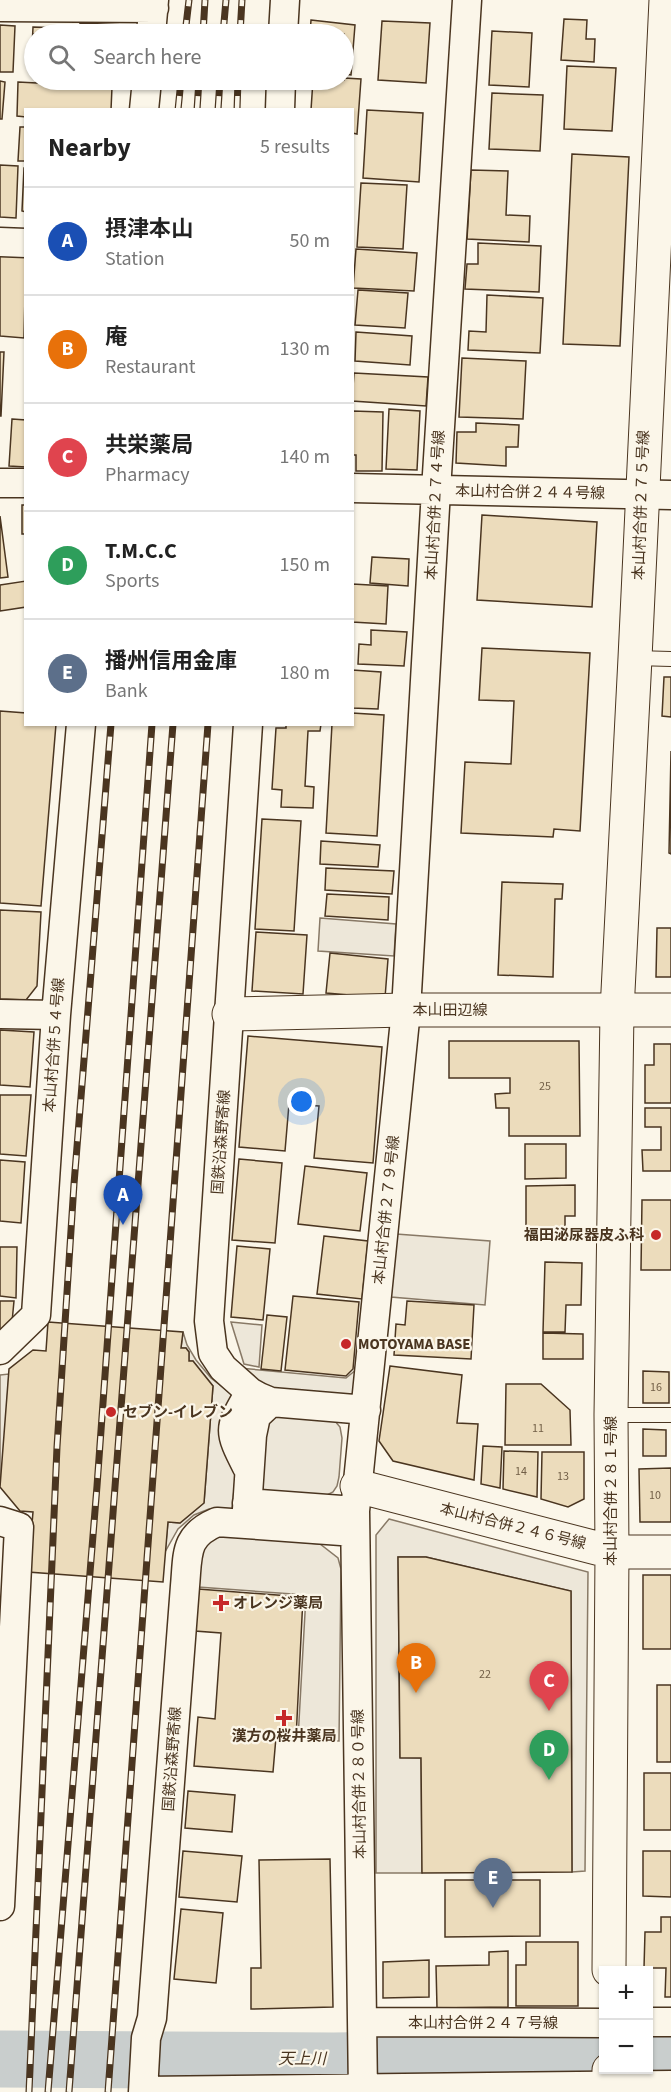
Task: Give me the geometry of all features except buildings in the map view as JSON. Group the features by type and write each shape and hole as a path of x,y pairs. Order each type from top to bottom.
{"street":[{"path":"284,24 285,0"},
{"name":"本山村合併２７４号線","path":"406,1010 467,0"},
{"name":"本山村合併２７５号線","path":"616,1011 635,658 656,495 666,0"},
{"path":"0,8 153,14"},
{"path":"144,108 146,90"},
{"path":"280,108 281,90"},
{"path":"0,242 24,243"},
{"path":"0,483 24,483"},
{"name":"本山村合併２４４号線","path":"354,488 656,495"},
{"name":"本山村合併５４号線","path":"0,1350 36,1315 56,1015 81,726"},
{"name":"国鉄沿森野寄線","path":"248,726 209,1321 213,1353 223,1368 260,1397"},
{"name":"本山田辺線","path":"229,1014 406,1010 671,1010"},
{"name":"本山村合併２７９号線","path":"356,1510 406,1010"},
{"name":"本山村合併２８１号線","path":"609,1966 611,1415 616,1011"},
{"path":"0,1014 56,1015"},
{"path":"248,1517 252,1435 260,1397 366,1410"},
{"name":"国鉄沿森野寄線","path":"143,2091 146,2038 152,2018 188,1557 193,1538 204,1528 217,1522 248,1517 356,1510"},
{"name":"本山村合併２４６号線","path":"356,1510 612,1552 671,1552"},
{"name":"本山村合併２８０号線","path":"356,1510 363,2090"},
{"path":"0,1906 10,1524"},
{"path":"653,2022 671,2022"},
{"name":"本山村合併２４７号線","path":"363,2029 599,2023"},
{"path":"143,2091 363,2090 609,2082 671,2085"}],"lane":[{"path":"635,658 671,659"},
{"path":"611,1415 671,1415"}],"shaded area":[{"path":"320,918 396,924 394,956 318,951"},
{"path":"396,1234 490,1241 485,1305 391,1297"},
{"path":"231,1322 262,1325 259,1367 244,1364"},
{"path":"183,1332 187,1345 196,1360 211,1378 235,1397 236,1471 232,1509 209,1509 194,1515 178,1529 165,1552 168,1522 180,1523 204,1503 213,1386 193,1361 189,1361 189,1352 186,1348 181,1348"},
{"path":"239,1368 346,1378 357,1369 353,1397 273,1392"},
{"path":"9,1374 3,1463 0,1487 0,1375"},
{"path":"279,1414 334,1420 340,1427 342,1438 339,1477 333,1492 327,1495 267,1494 262,1489 267,1424"},
{"path":"389,1519 588,1572 585,1871 572,1872 571,1591 426,1557 398,1557 400,1757 421,1758 422,1873 376,1873 376,1535"},
{"path":"210,1534 320,1544 338,1558 341,1569 339,1741 298,1739 306,1595 198,1587 200,1546"}],"waterway":[{"name":"天上川","path":"653,2056 671,2056"},
{"name":"天上川","path":"0,2059 333,2061 599,2057"}],"railway":[{"path":"186,24 189,0"},
{"path":"204,24 205,0"},
{"path":"224,24 226,0"},
{"path":"241,24 242,0"},
{"path":"178,108 180,90"},
{"path":"197,108 198,90"},
{"path":"218,108 219,90"},
{"path":"237,108 238,90"},
{"path":"29,2092 57,1447 74,1184 111,726"},
{"path":"48,2092 97,1486 152,726"},
{"path":"69,2092 173,726"},
{"path":"108,2092 208,726"}],"place":[{"name":"摂津本山","path":"123,1225"},
{"name":"福田泌尿器皮ふ科","path":"656,1235"},
{"name":"MOTOYAMA BASE","path":"346,1344"},
{"name":"セブン-イレブン","path":"111,1412"},
{"name":"オレンジ薬局","path":"221,1603"},
{"name":"庵","path":"416,1693"},
{"name":"共栄薬局","path":"549,1711"},
{"name":"漢方の桜井薬局","path":"284,1718"},
{"name":"T.M.C.C","path":"549,1780"},
{"name":"播州信用金庫","path":"493,1908"}]}
